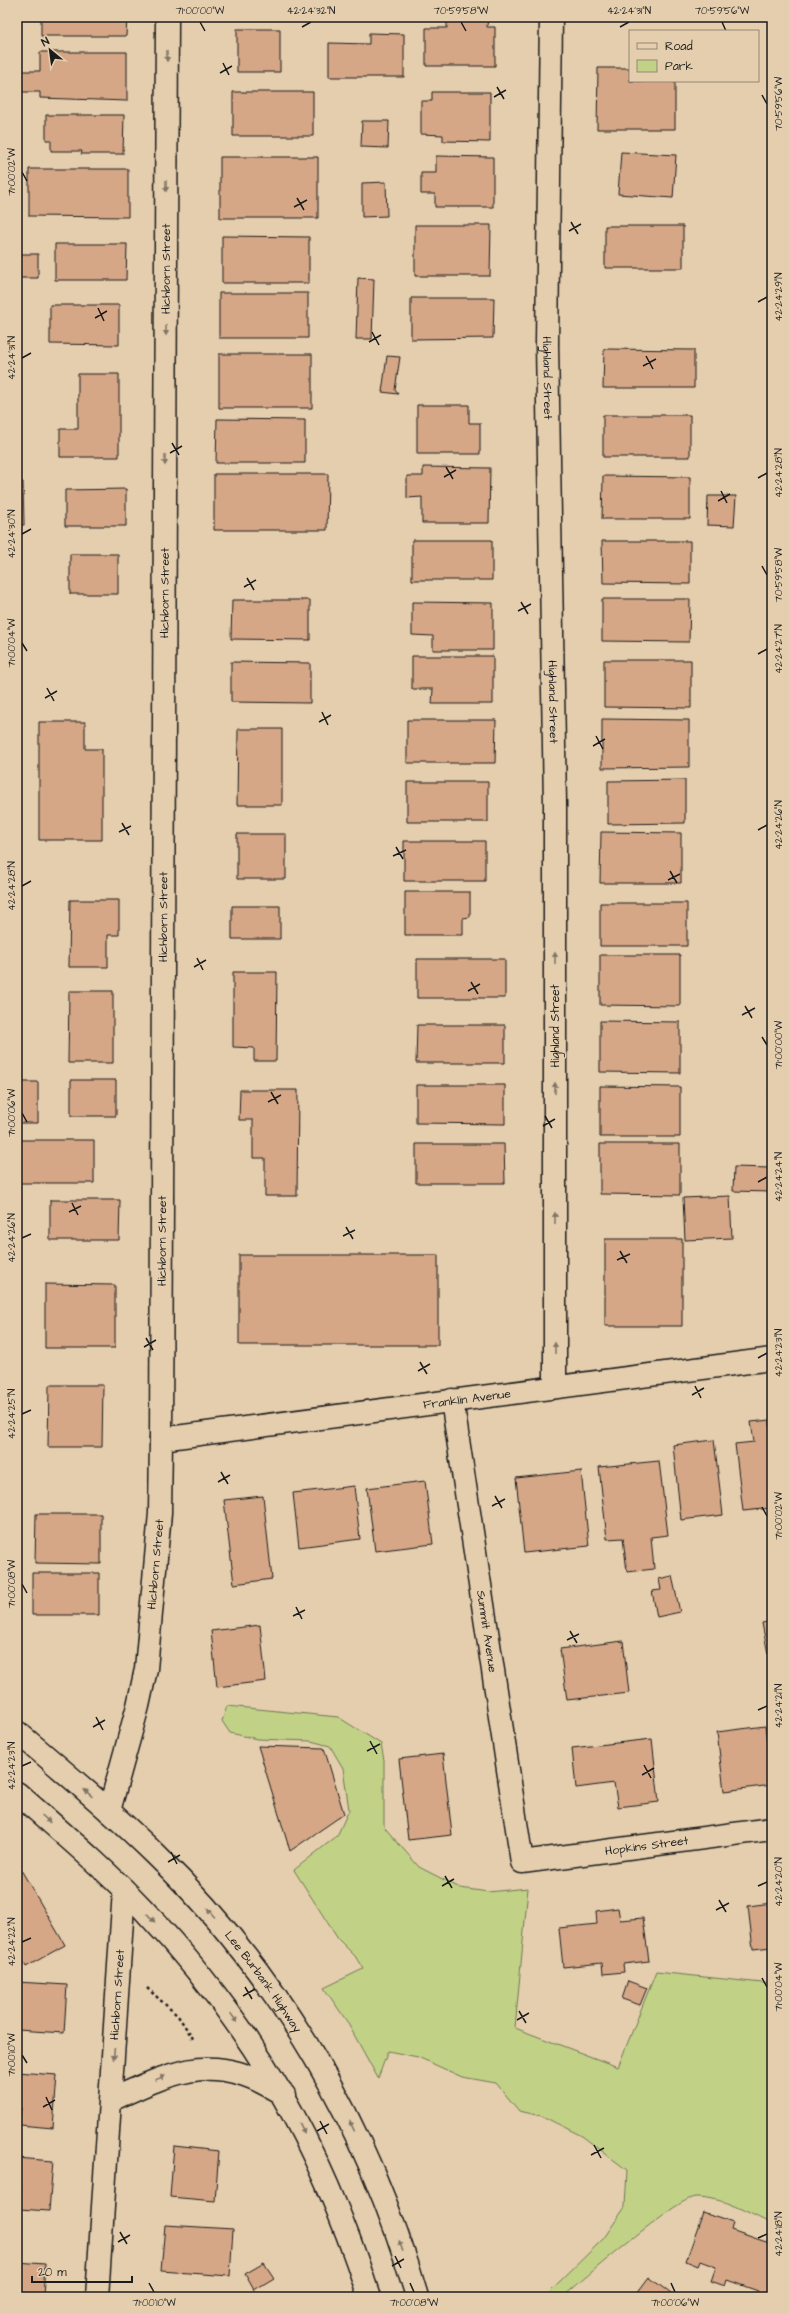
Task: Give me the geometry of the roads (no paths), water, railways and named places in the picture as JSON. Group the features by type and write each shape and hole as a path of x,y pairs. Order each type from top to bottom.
{"main road":[{"name":"Hichborn Street","path":"110,1811 138,1706 146,1669 160,1513 167,17"},
{"name":"Highland Street","path":"551,17 547,344 555,804 555,1387"},
{"name":"Franklin Avenue","path":"161,1439 772,1359"},
{"name":"Summit Avenue","path":"452,1400 522,1862"},
{"name":"Lee Burbank Highway","path":"17,1732 110,1811 156,1854 218,1921 255,1966 290,2017 322,2070 364,2150 387,2207 417,2297"},
{"path":"17,1793 124,1890 176,1946 214,1991 249,2040 284,2095 332,2194 352,2244 369,2297"},
{"name":"Hopkins Street","path":"522,1862 772,1829"},
{"name":"Hichborn Street","path":"97,2297 124,1890"},
{"path":"111,2100 168,2074 208,2068 227,2070 246,2076 265,2083 284,2095"}]}
